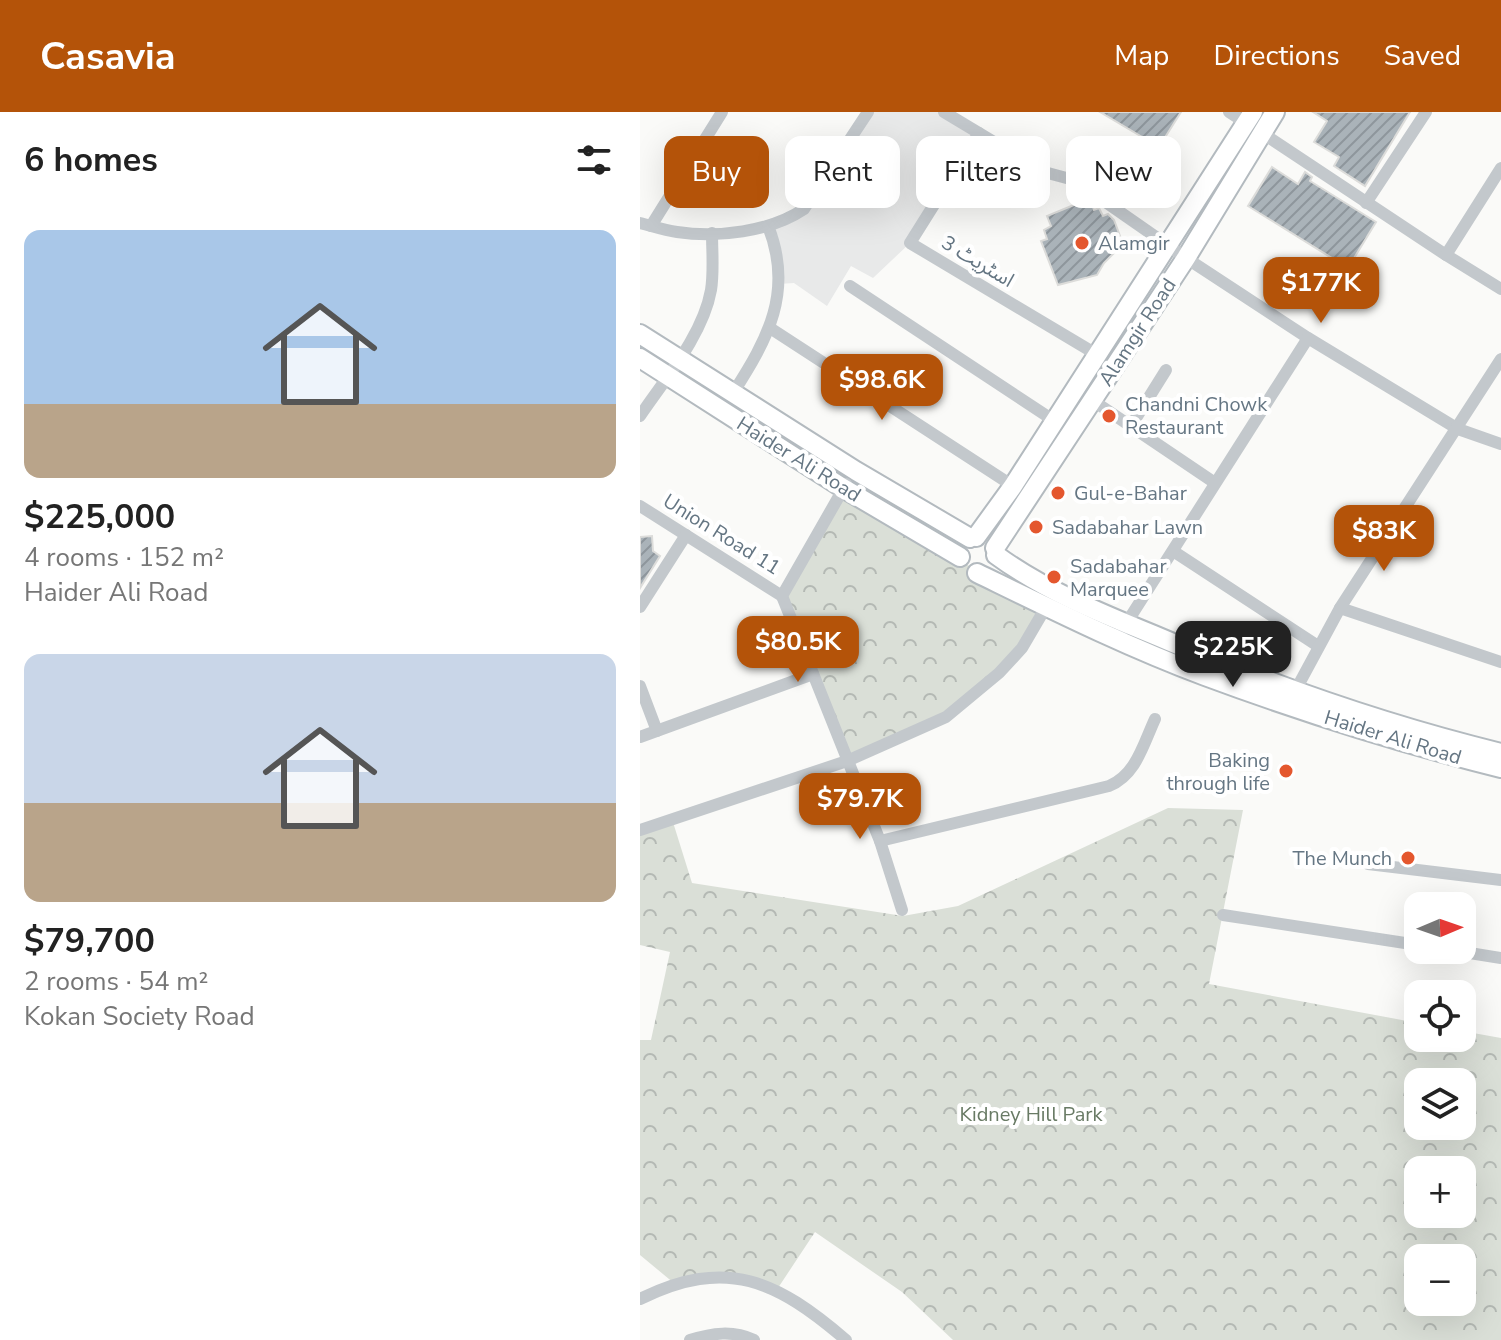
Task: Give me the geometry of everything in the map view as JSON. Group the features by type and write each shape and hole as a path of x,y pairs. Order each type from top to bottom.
{"main road":[{"name":"Alamgir Road","path":"973,538 1013,486 1167,243 1254,123 1275,112"},
{"name":"Alamgir Road","path":"995,552 1186,258 1254,123"},
{"name":"Haider Ali Road","path":"640,334 856,471 973,538"},
{"name":"Haider Ali Road","path":"640,358 843,488 960,557"},
{"path":"973,538 986,539 995,552 990,569 977,573 966,568 960,557 963,545 973,538"},
{"name":"Haider Ali Road","path":"995,552 1014,568 1203,675 1501,753"},
{"name":"Haider Ali Road","path":"977,573 1046,607 1122,631"},
{"name":"Haider Ali Road","path":"1292,698 1401,743 1501,768"}],"street":[{"path":"722,112 646,224 677,232 712,233 768,226 789,219 804,209 868,112"},
{"path":"944,112 1044,172 1074,180 1308,338 1458,429 1501,444"},
{"path":"1229,112 1254,123 1366,203 1501,289"},
{"path":"1366,203 1426,112"},
{"name":"اسٹریٹ 3","path":"979,133 910,243 1096,354"},
{"path":"1446,255 1501,168"},
{"path":"733,393 753,363 770,328 779,284 779,267 778,250 768,226"},
{"path":"640,416 695,332 710,291 712,233"},
{"path":"850,286 1053,420"},
{"path":"770,328 1013,486"},
{"path":"1122,631 1308,338"},
{"path":"1292,698 1340,608 1501,359"},
{"path":"1131,426 1166,370"},
{"path":"1092,400 1215,483"},
{"path":"856,471 843,488 782,596 880,841 902,910"},
{"name":"Union Road 11","path":"640,506 782,596"},
{"path":"640,607 686,535"},
{"path":"1173,551 1318,646"},
{"path":"640,830 847,761 946,717 999,673 1022,648 1046,607"},
{"path":"1340,608 1501,662"},
{"path":"640,737 813,674"},
{"path":"640,686 657,731"},
{"path":"880,841 1120,782 1130,773 1155,719"},
{"path":"1368,864 1501,880"},
{"path":"1223,915 1404,943"},
{"path":"1476,954 1501,958"},
{"path":"640,1299 664,1287 698,1279 719,1276 741,1279 758,1283 803,1305 846,1340"},
{"path":"690,1340 723,1333 742,1334 754,1340"}],"shaded area":[{"path":"868,112 944,112 979,133 977,136 916,136 916,208 932,208 910,243 873,278 851,266 827,306 794,283 779,284 768,226 805,208 900,208 900,136 852,136"}],"green space":[{"path":"843,488 1000,585 1046,607 1022,648 946,717 847,761 782,596"},
{"name":"Kidney Hill Park","path":"1168,808 1243,810 1209,984 1404,1020 1404,1052 1476,1052 1476,1034 1501,1038 1501,1340 953,1340 902,1292 815,1232 776,1291 719,1276 675,1284 640,1255 640,1040 651,1040 670,952 640,945 640,831 672,819 692,883 903,916 958,906"}],"building":[{"path":"1100,112 1181,112 1166,136 1140,136"},
{"path":"1313,112 1410,112 1365,186 1334,166 1339,157 1314,142 1327,121"},
{"path":"1272,167 1298,184 1305,172 1312,177 1310,181 1376,222 1348,268 1248,206"},
{"name":"Alamgir","path":"1066,208 1099,208 1103,216 1108,214 1114,220 1123,244 1097,275 1058,285 1041,241 1047,239 1044,230 1051,226 1047,216"},
{"path":"652,536 653,551 660,556 640,588 640,537"}],"place":[{"name":"Alamgir","path":"1082,243"},
{"name":"Chandni Chowk Restaurant","path":"1109,416"},
{"name":"Gul-e-Bahar","path":"1058,493"},
{"name":"Sadabahar Lawn","path":"1036,527"},
{"name":"Sadabahar Marquee","path":"1054,577"},
{"name":"Baking through life","path":"1286,771"},
{"name":"The Munch","path":"1408,858"}]}
